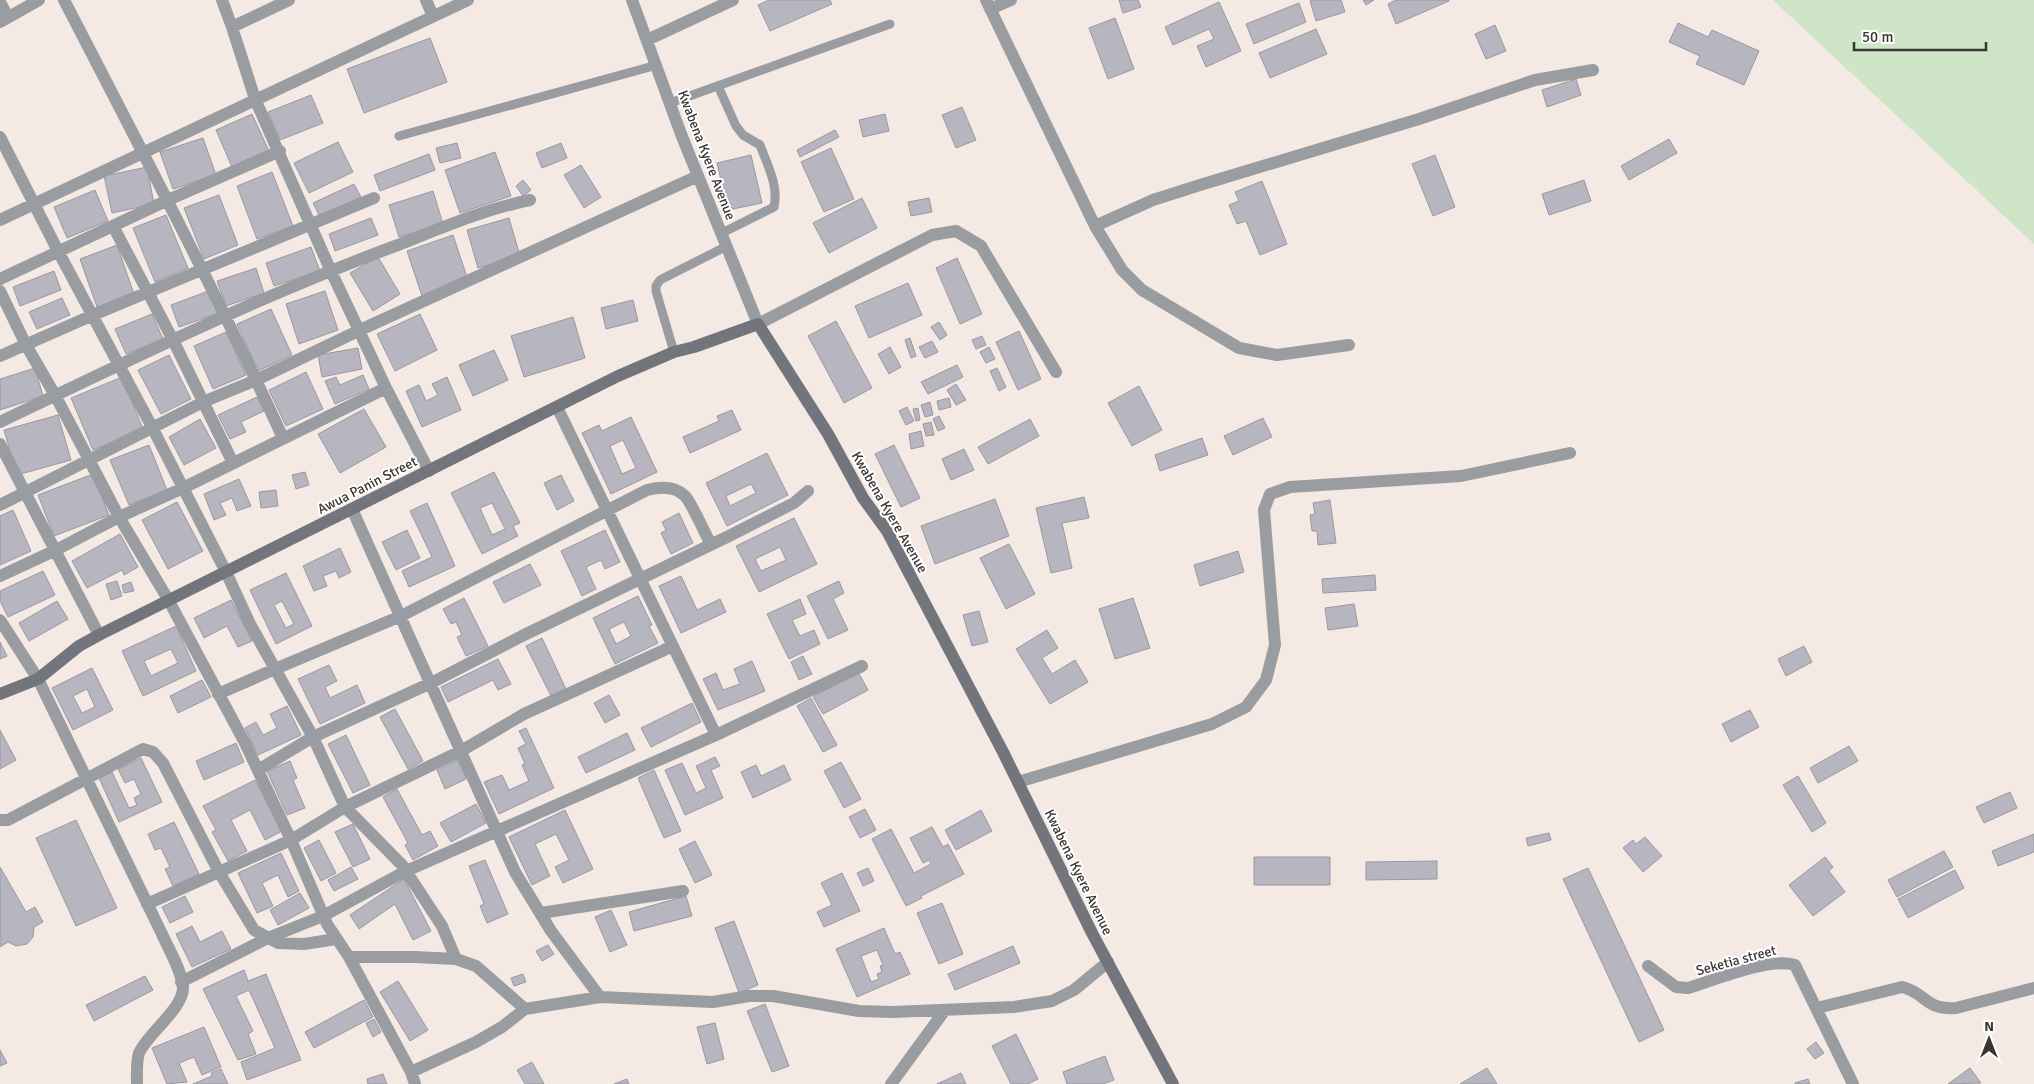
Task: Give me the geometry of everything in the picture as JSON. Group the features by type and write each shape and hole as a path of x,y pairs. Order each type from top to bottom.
{"main road":[{"name":"Awua Panin Street","path":"0,694 38,679 79,646 99,635 618,376 674,352 758,324"},
{"name":"Kwabena Kyere Avenue","path":"758,324 828,434 863,498 887,531 1018,782 1108,962 1173,1084"}],"street":[{"path":"0,2 4,19 39,0"},
{"path":"64,0 168,200 284,438"},
{"path":"222,0 255,99 280,151 330,269 386,388 429,471"},
{"path":"232,26 289,0"},
{"path":"426,0 433,16"},
{"path":"0,220 468,0"},
{"name":"Kwabena Kyere Avenue","path":"632,0 698,176 758,324"},
{"path":"647,40 733,0"},
{"path":"1011,0 988,4 1095,226 1122,270 1142,290 1239,348 1277,355 1349,345"},
{"path":"1095,226 1153,200 1419,119 1455,105 1496,94 1535,80 1593,70"},
{"path":"0,137 58,251 152,427 226,572 250,624 313,738 345,807 406,870 442,926 456,959"},
{"path":"0,279 168,200 280,151"},
{"path":"0,505 203,402 256,380 360,330 698,176"},
{"path":"0,356 93,315 374,198"},
{"path":"0,422 119,365 330,269 496,208 530,200"},
{"path":"113,226 149,292 233,463"},
{"path":"758,324 932,235 956,231 981,246 1056,372"},
{"path":"0,291 26,345 55,395 119,517 169,601 258,770 291,840 323,916 349,957 413,1078 502,1027 525,1010 600,997 713,1002 749,996 773,996 860,1011 1014,1007 1052,1001 1074,990 1108,962"},
{"path":"0,576 386,388"},
{"path":"557,407 716,735"},
{"path":"0,444 99,635"},
{"path":"1018,782 1212,724 1246,706 1266,680 1275,645 1264,510 1270,494 1290,487 1461,476 1570,453"},
{"path":"218,694 401,616 647,490 659,487 672,489 685,496 711,545"},
{"path":"258,770 313,738 431,683 711,545 794,502 808,491"},
{"path":"352,509 515,872 541,914 600,997"},
{"path":"0,620 38,679 162,934 182,982 181,999 156,1029 139,1054 137,1084"},
{"path":"147,904 291,840 345,807 461,751 524,714 673,646"},
{"path":"182,982 268,938 323,916 406,870 716,735 862,666"},
{"path":"0,820 8,820 143,749 153,752 163,763 219,872 254,930 278,943 304,944 336,938"},
{"path":"541,914 682,891"},
{"path":"349,957 456,959 476,966 525,1010"},
{"name":"Seketia street","path":"1648,966 1676,987 1688,988 1769,963 1785,962 1795,965 1852,1084"},
{"path":"1817,1008 1902,987 1912,989 1934,1007 1944,1009 1956,1008 2034,988"},
{"path":"891,1084 945,1010"}],"lane":[{"path":"670,103 890,24"},
{"path":"399,136 657,65"},
{"path":"718,86 736,126 743,135 760,145 774,186 776,200 774,207 722,233"},
{"path":"674,352 656,292 656,286 660,280 727,246"}],"green space":[{"path":"1773,0 2034,0 2034,244"}],"building":[{"path":"769,0 830,0 832,4 770,31 758,5"},
{"path":"1119,0 1138,0 1141,7 1123,13"},
{"path":"1341,0 1345,12 1316,21 1310,1"},
{"path":"1363,0 1374,0 1366,5"},
{"path":"1396,0 1449,1 1396,24 1388,4"},
{"path":"1219,2 1241,51 1206,67 1197,46 1214,39 1209,29 1173,45 1165,27"},
{"path":"1299,3 1306,22 1254,44 1246,24"},
{"path":"1115,18 1134,69 1108,79 1089,28"},
{"path":"1678,23 1708,37 1712,30 1759,51 1744,85 1696,64 1700,56 1669,42"},
{"path":"1495,25 1506,51 1486,59 1475,34"},
{"path":"1316,29 1327,54 1270,78 1259,53"},
{"path":"430,38 447,82 364,113 347,69"},
{"path":"1576,79 1581,95 1547,107 1542,90"},
{"path":"311,95 323,123 280,140 268,112"},
{"path":"962,107 976,140 956,148 942,115"},
{"path":"252,114 269,151 232,167 216,130"},
{"path":"885,114 889,131 863,137 859,120"},
{"path":"835,130 839,137 800,157 797,150"},
{"path":"203,138 216,175 173,189 160,152"},
{"path":"1669,139 1677,153 1629,180 1621,166"},
{"path":"338,142 353,172 309,193 294,163"},
{"path":"457,143 461,158 440,163 436,148"},
{"path":"561,143 567,158 542,168 536,153"},
{"path":"831,148 854,199 824,212 801,162"},
{"path":"495,152 511,196 460,213 445,170"},
{"path":"429,154 435,170 380,191 374,175"},
{"path":"751,155 762,203 728,210 717,163"},
{"path":"1435,155 1455,207 1433,216 1412,164"},
{"path":"581,165 601,197 584,208 564,175"},
{"path":"147,167 154,204 112,213 104,176"},
{"path":"272,172 293,226 257,239 237,186"},
{"path":"523,180 531,190 523,196 516,186"},
{"path":"1584,180 1591,201 1549,215 1542,194"},
{"path":"1262,181 1287,244 1260,255 1246,221 1237,224 1229,205 1239,201 1235,192"},
{"path":"354,184 361,197 320,217 313,203"},
{"path":"95,190 108,221 67,238 54,207"},
{"path":"433,191 443,224 399,237 389,205"},
{"path":"219,195 238,245 204,259 184,208"},
{"path":"862,198 877,228 829,253 813,223"},
{"path":"929,198 932,212 911,216 908,202"},
{"path":"166,215 188,268 155,282 133,228"},
{"path":"371,218 378,235 335,251 329,234"},
{"path":"509,218 520,256 478,268 467,230"},
{"path":"453,235 468,280 422,296 407,251"},
{"path":"117,245 134,294 97,307 80,259"},
{"path":"311,247 320,271 274,286 266,263"},
{"path":"378,257 400,294 373,311 350,273"},
{"path":"957,258 982,314 960,324 936,268"},
{"path":"256,268 264,293 226,306 217,281"},
{"path":"54,271 61,290 20,306 13,287"},
{"path":"908,283 922,315 869,338 855,306"},
{"path":"211,290 219,313 179,327 171,305"},
{"path":"325,291 338,330 299,344 286,304"},
{"path":"62,298 70,315 37,329 29,312"},
{"path":"633,300 638,321 606,329 601,308"},
{"path":"271,309 292,355 258,371 237,324"},
{"path":"152,314 163,339 126,354 115,329"},
{"path":"420,314 437,350 395,371 377,334"},
{"path":"573,317 585,358 524,377 511,336"},
{"path":"836,321 872,388 844,403 808,336"},
{"path":"939,322 947,335 940,340 931,327"},
{"path":"1019,331 1041,379 1018,390 996,342"},
{"path":"226,332 246,375 213,389 194,346"},
{"path":"982,336 986,345 976,349 972,340"},
{"path":"910,338 916,356 911,358 905,340"},
{"path":"932,341 938,352 925,358 919,347"},
{"path":"890,347 901,367 889,374 878,354"},
{"path":"989,347 995,359 986,363 980,352"},
{"path":"358,348 362,369 322,377 318,355"},
{"path":"494,350 508,380 473,396 459,365"},
{"path":"169,355 191,399 161,414 138,370"},
{"path":"957,365 963,377 928,394 921,382"},
{"path":"35,368 43,396 0,410 0,379"},
{"path":"997,368 1006,387 999,391 990,371"},
{"path":"306,372 323,409 286,426 269,390"},
{"path":"363,375 369,389 335,404 325,381 336,377 340,385"},
{"path":"122,377 143,429 93,450 71,398"},
{"path":"447,377 461,410 422,427 406,391 419,385 426,401 438,395 432,384"},
{"path":"956,384 966,400 956,405 947,390"},
{"path":"1139,386 1162,430 1132,446 1108,403"},
{"path":"257,397 264,411 241,422 246,432 230,439 218,415"},
{"path":"949,398 951,407 939,410 937,401"},
{"path":"930,402 933,415 925,417 921,405"},
{"path":"907,407 914,421 906,425 899,411"},
{"path":"918,408 920,420 916,421 913,409"},
{"path":"364,409 386,447 340,473 318,434"},
{"path":"732,410 741,430 690,453 683,437 719,421 717,416"},
{"path":"58,415 71,460 17,475 4,430"},
{"path":"939,416 945,428 938,431 933,419"},
{"path":"631,417 657,472 611,494 582,433 599,425 602,431","holes":["623,440 636,468 622,474 610,446"]},
{"path":"1263,418 1272,437 1233,455 1224,436"},
{"path":"200,419 216,448 184,465 169,437"},
{"path":"1030,419 1039,436 988,464 978,447"},
{"path":"931,422 934,435 926,436 923,424"},
{"path":"921,431 924,446 911,449 909,434"},
{"path":"1202,438 1208,455 1160,471 1155,455"},
{"path":"149,445 167,490 129,505 110,460"},
{"path":"894,445 920,498 901,507 875,454"},
{"path":"964,449 974,470 951,480 942,459"},
{"path":"767,453 788,495 727,526 706,483","holes":["751,484 756,493 730,506 726,496"]},
{"path":"305,472 309,485 296,489 292,475"},
{"path":"494,472 520,523 513,526 518,536 482,554 451,493","holes":["492,503 505,529 492,535 480,508"]},
{"path":"93,474 109,515 54,536 38,495"},
{"path":"561,475 574,501 557,510 544,483"},
{"path":"239,479 251,506 237,511 232,498 220,503 226,515 214,520 204,494"},
{"path":"276,490 278,506 261,508 259,492"},
{"path":"1084,497 1089,518 1062,523 1072,568 1051,573 1036,508"},
{"path":"995,499 1009,536 935,564 921,526"},
{"path":"1330,500 1336,543 1318,545 1317,531 1312,531 1310,515 1315,514 1313,503"},
{"path":"177,502 203,551 168,569 142,520"},
{"path":"427,503 455,566 409,587 402,571 432,557 410,511"},
{"path":"13,510 31,551 0,565 0,516"},
{"path":"679,513 693,543 671,554 661,533 666,530 662,522"},
{"path":"794,518 817,564 759,592 736,546","holes":["780,547 786,560 761,571 755,559"]},
{"path":"407,530 420,558 396,570 382,542"},
{"path":"605,530 620,562 605,569 601,560 586,567 596,589 582,596 561,551"},
{"path":"120,534 138,567 124,575 122,570 87,588 72,561"},
{"path":"1009,544 1035,594 1006,609 980,558"},
{"path":"340,548 351,572 339,578 336,571 323,576 327,586 314,591 303,566"},
{"path":"1238,551 1244,572 1200,586 1194,565"},
{"path":"530,564 541,585 504,603 493,582"},
{"path":"43,571 55,595 8,617 0,601 0,591"},
{"path":"286,573 312,626 276,644 250,590","holes":["282,601 294,624 286,628 274,605"]},
{"path":"1375,575 1376,590 1323,593 1322,579"},
{"path":"681,576 697,610 720,599 726,612 681,633 659,586"},
{"path":"117,581 122,596 111,600 106,584"},
{"path":"839,581 844,593 833,599 848,630 828,639 807,596"},
{"path":"131,582 134,591 124,593 122,585"},
{"path":"638,596 652,625 649,626 658,643 615,664 593,618","holes":["624,622 631,636 616,644 609,629"]},
{"path":"464,598 488,646 466,656 457,637 462,635 456,622 451,624 443,609"},
{"path":"1133,598 1150,648 1115,659 1099,609"},
{"path":"800,599 806,614 792,620 800,636 814,630 820,644 789,659 767,614"},
{"path":"231,600 252,641 238,647 227,626 204,638 194,618"},
{"path":"57,601 68,619 29,641 19,623"},
{"path":"1354,604 1358,626 1328,630 1325,608"},
{"path":"979,611 988,642 972,646 963,615"},
{"path":"176,626 196,671 143,696 122,651","holes":["171,649 178,663 151,676 144,661"]},
{"path":"1047,630 1058,648 1042,658 1052,674 1075,660 1088,682 1050,704 1016,649"},
{"path":"542,638 566,689 551,696 526,646"},
{"path":"0,642 7,656 0,659"},
{"path":"1804,646 1812,662 1786,676 1778,659"},
{"path":"803,656 812,674 799,680 791,662"},
{"path":"498,659 511,684 498,690 493,680 448,702 441,687"},
{"path":"752,661 765,691 718,710 703,679 716,673 723,690 740,684 734,669"},
{"path":"329,665 337,681 325,687 330,698 357,685 365,703 320,724 298,679"},
{"path":"92,668 113,710 73,730 52,688","holes":["87,689 95,707 82,713 73,696"]},
{"path":"858,672 868,690 823,714 813,697"},
{"path":"202,680 211,697 178,713 170,696"},
{"path":"609,695 620,715 605,723 594,703"},
{"path":"811,698 837,745 823,752 797,706"},
{"path":"692,703 701,722 651,747 641,728"},
{"path":"287,706 301,735 258,755 245,728 256,722 263,735 277,728 270,714"},
{"path":"395,709 423,761 408,769 380,717"},
{"path":"1750,710 1759,727 1731,742 1722,724"},
{"path":"526,728 554,788 499,814 484,782 502,775 509,790 529,781 522,765 525,764 518,748 526,744 519,731"},
{"path":"0,730 16,760 0,769"},
{"path":"627,733 635,750 586,773 578,757"},
{"path":"346,735 370,785 353,793 328,744"},
{"path":"236,743 244,762 204,780 196,761"},
{"path":"1849,746 1858,761 1818,783 1810,768"},
{"path":"715,757 720,766 711,770 723,798 685,815 665,770 682,763 696,793 706,788 696,766"},
{"path":"141,758 162,802 119,822 99,778 112,772 129,808 137,805 134,798 141,794 134,779 125,783 118,769"},
{"path":"458,760 466,779 445,789 437,770"},
{"path":"290,761 297,778 293,780 305,808 287,815 267,771"},
{"path":"841,762 861,799 844,808 824,771"},
{"path":"756,765 761,776 784,765 791,780 753,798 741,772"},
{"path":"654,770 681,831 664,838 638,778"},
{"path":"1798,776 1826,823 1812,832 1783,785"},
{"path":"255,780 282,831 265,840 250,810 231,820 247,851 228,861 212,832 216,830 203,806"},
{"path":"397,789 422,835 430,831 438,846 413,860 405,845 408,843 383,797"},
{"path":"2010,792 2017,808 1984,823 1976,807"},
{"path":"476,804 486,823 451,842 440,823"},
{"path":"865,809 876,830 860,838 849,817"},
{"path":"565,810 593,869 563,883 555,867 569,860 556,834 535,844 550,876 532,885 509,837"},
{"path":"981,810 992,831 956,850 945,830"},
{"path":"76,820 117,908 76,926 36,838"},
{"path":"174,822 199,874 173,886 165,869 170,867 161,848 155,850 148,834"},
{"path":"353,824 370,859 353,867 335,832"},
{"path":"932,827 943,847 948,844 964,874 921,896 922,898 906,906 872,839 891,829 914,873 931,864 929,860 923,863 910,838"},
{"path":"1549,833 1551,840 1528,846 1526,838"},
{"path":"2034,834 2034,852 1998,866 1992,851"},
{"path":"1645,837 1662,856 1643,872 1623,848 1633,840 1636,844"},
{"path":"319,840 336,873 321,881 304,848"},
{"path":"695,841 712,875 695,883 679,849"},
{"path":"1944,851 1953,867 1897,897 1888,880"},
{"path":"281,853 299,891 288,897 278,875 262,883 273,906 257,913 238,873"},
{"path":"1254,857 1330,857 1330,885 1254,885"},
{"path":"1825,857 1833,867 1829,871 1845,892 1813,916 1789,885"},
{"path":"485,860 508,914 487,923 480,906 484,904 469,866"},
{"path":"1437,861 1437,879 1366,880 1366,862"},
{"path":"0,867 26,912 35,907 43,922 34,927 33,937 27,944 16,946 8,942 0,947"},
{"path":"351,867 358,879 334,891 328,880"},
{"path":"868,868 874,881 863,886 857,873"},
{"path":"1588,868 1664,1030 1639,1042 1563,879"},
{"path":"1955,870 1964,888 1908,918 1898,899"},
{"path":"842,873 860,911 824,927 817,912 832,905 821,883"},
{"path":"404,879 431,931 413,940 395,904 359,929 350,915"},
{"path":"300,893 309,908 278,925 270,910"},
{"path":"185,896 193,912 170,923 162,907"},
{"path":"686,896 692,916 634,931 629,912"},
{"path":"942,903 963,954 939,964 917,913"},
{"path":"611,910 627,945 610,952 595,917"},
{"path":"734,921 758,985 739,993 715,928"},
{"path":"192,926 200,942 222,931 231,949 192,967 176,934"},
{"path":"884,928 895,954 900,952 910,974 857,997 836,949","holes":["877,950 883,965 880,966 882,972 877,974 879,979 871,982 861,956"]},
{"path":"548,945 554,954 542,961 536,951"},
{"path":"1013,946 1020,963 955,990 948,974"},
{"path":"244,970 248,981 266,974 301,1060 247,1080 241,1062 275,1048 249,990 236,996 253,1031 248,1034 256,1054 238,1060 203,989"},
{"path":"523,974 526,982 514,986 511,978"},
{"path":"145,976 153,990 94,1021 86,1005"},
{"path":"398,981 428,1030 410,1041 380,992"},
{"path":"364,1000 373,1017 314,1048 305,1032"},
{"path":"765,1004 789,1066 772,1072 747,1011"},
{"path":"374,1019 381,1032 373,1037 366,1023"},
{"path":"715,1023 724,1059 707,1064 697,1027"},
{"path":"204,1027 221,1067 202,1075 194,1057 179,1063 187,1082 167,1084 152,1048"},
{"path":"1016,1034 1038,1079 1028,1084 1011,1084 992,1046"},
{"path":"1816,1042 1824,1053 1815,1059 1807,1049"},
{"path":"0,1050 7,1063 0,1066"},
{"path":"1105,1056 1114,1080 1103,1084 1067,1084 1063,1072"},
{"path":"532,1062 544,1084 525,1084 517,1070"},
{"path":"1487,1068 1497,1084 1460,1084"},
{"path":"1970,1068 1981,1083 1948,1084"},
{"path":"221,1069 228,1084 193,1084 212,1076 211,1073"},
{"path":"961,1073 966,1084 937,1084"},
{"path":"383,1074 387,1084 368,1084 367,1079"},
{"path":"627,1079 629,1084 614,1084"},
{"path":"1808,1079 1810,1084 1795,1084 1795,1083"}]}
